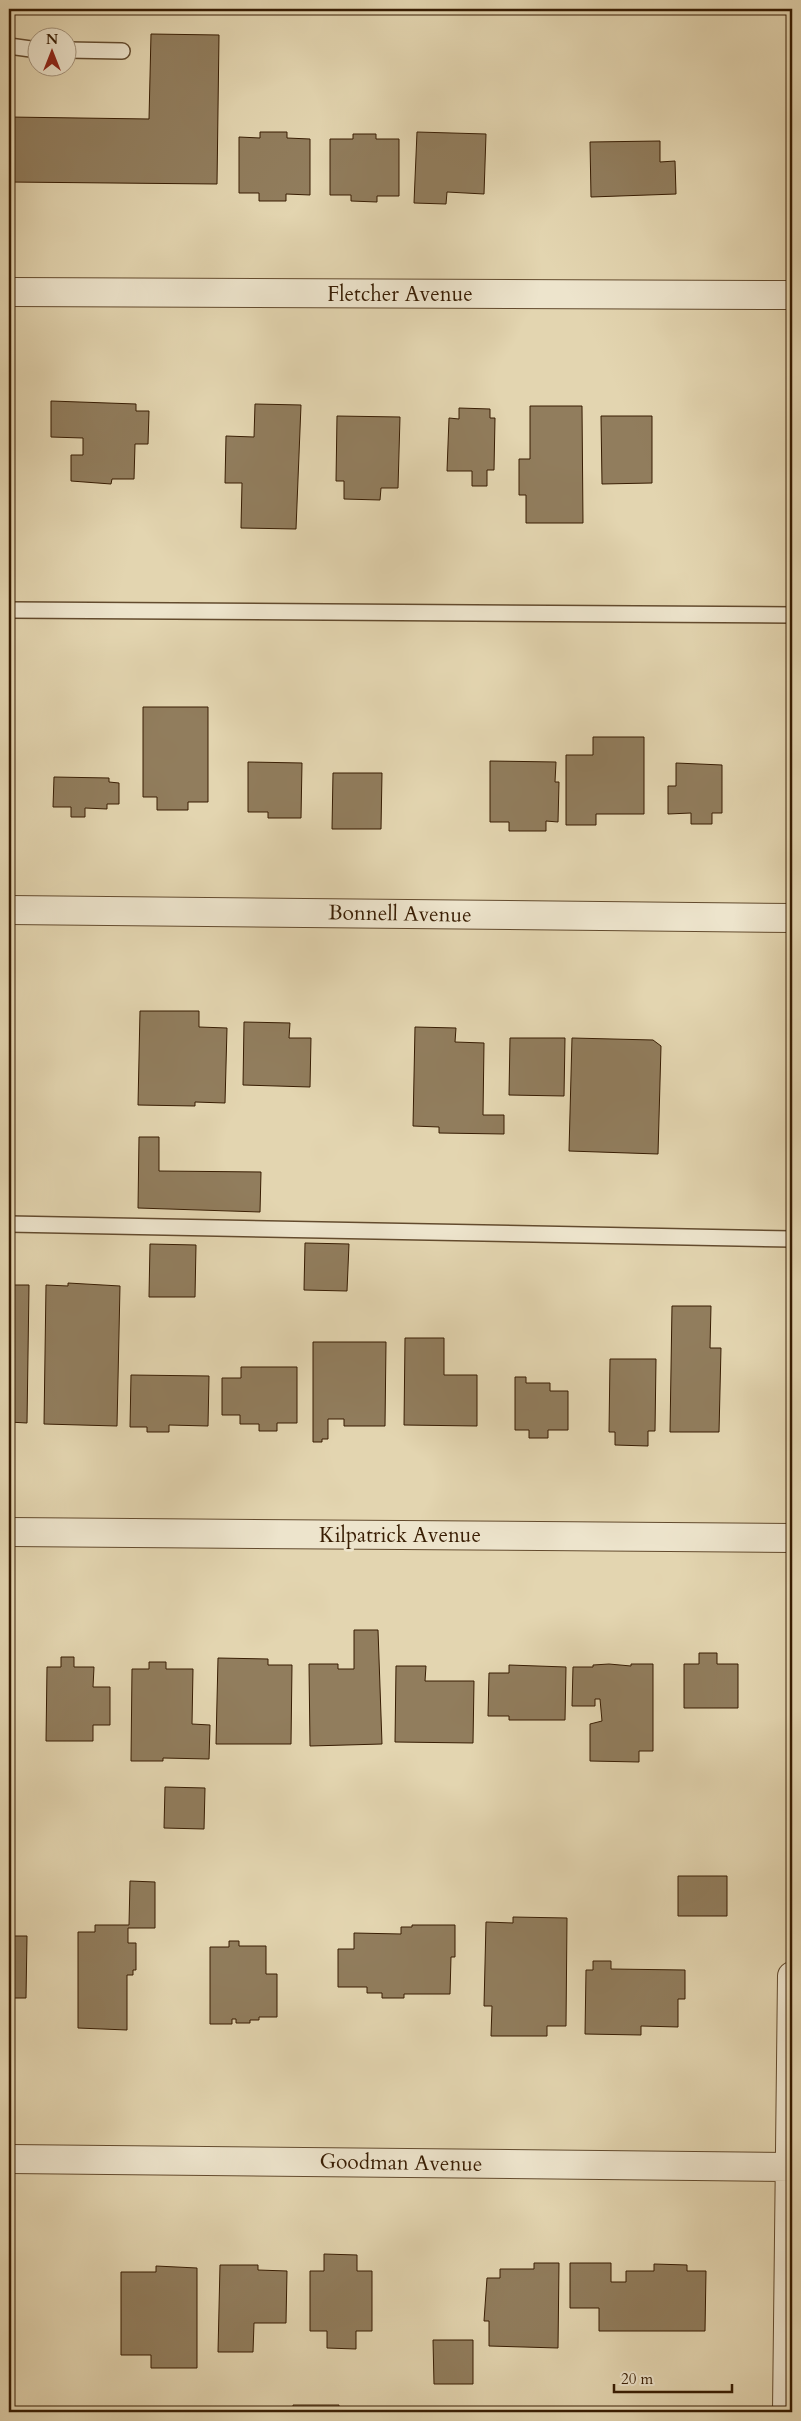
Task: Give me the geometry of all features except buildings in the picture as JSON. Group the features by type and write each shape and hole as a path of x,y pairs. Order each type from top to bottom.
{"street":[{"name":"Fletcher Avenue","path":"9,292 792,295"},
{"name":"Bonnell Avenue","path":"9,910 792,918"},
{"name":"Kilpatrick Avenue","path":"9,1532 792,1538"},
{"path":"787,2412 792,1976"},
{"name":"Goodman Avenue","path":"9,2159 791,2167"}],"lane":[{"path":"9,46 28,49"},
{"path":"78,50 122,51"},
{"path":"9,610 792,614"},
{"path":"9,1224 792,1239"}]}
